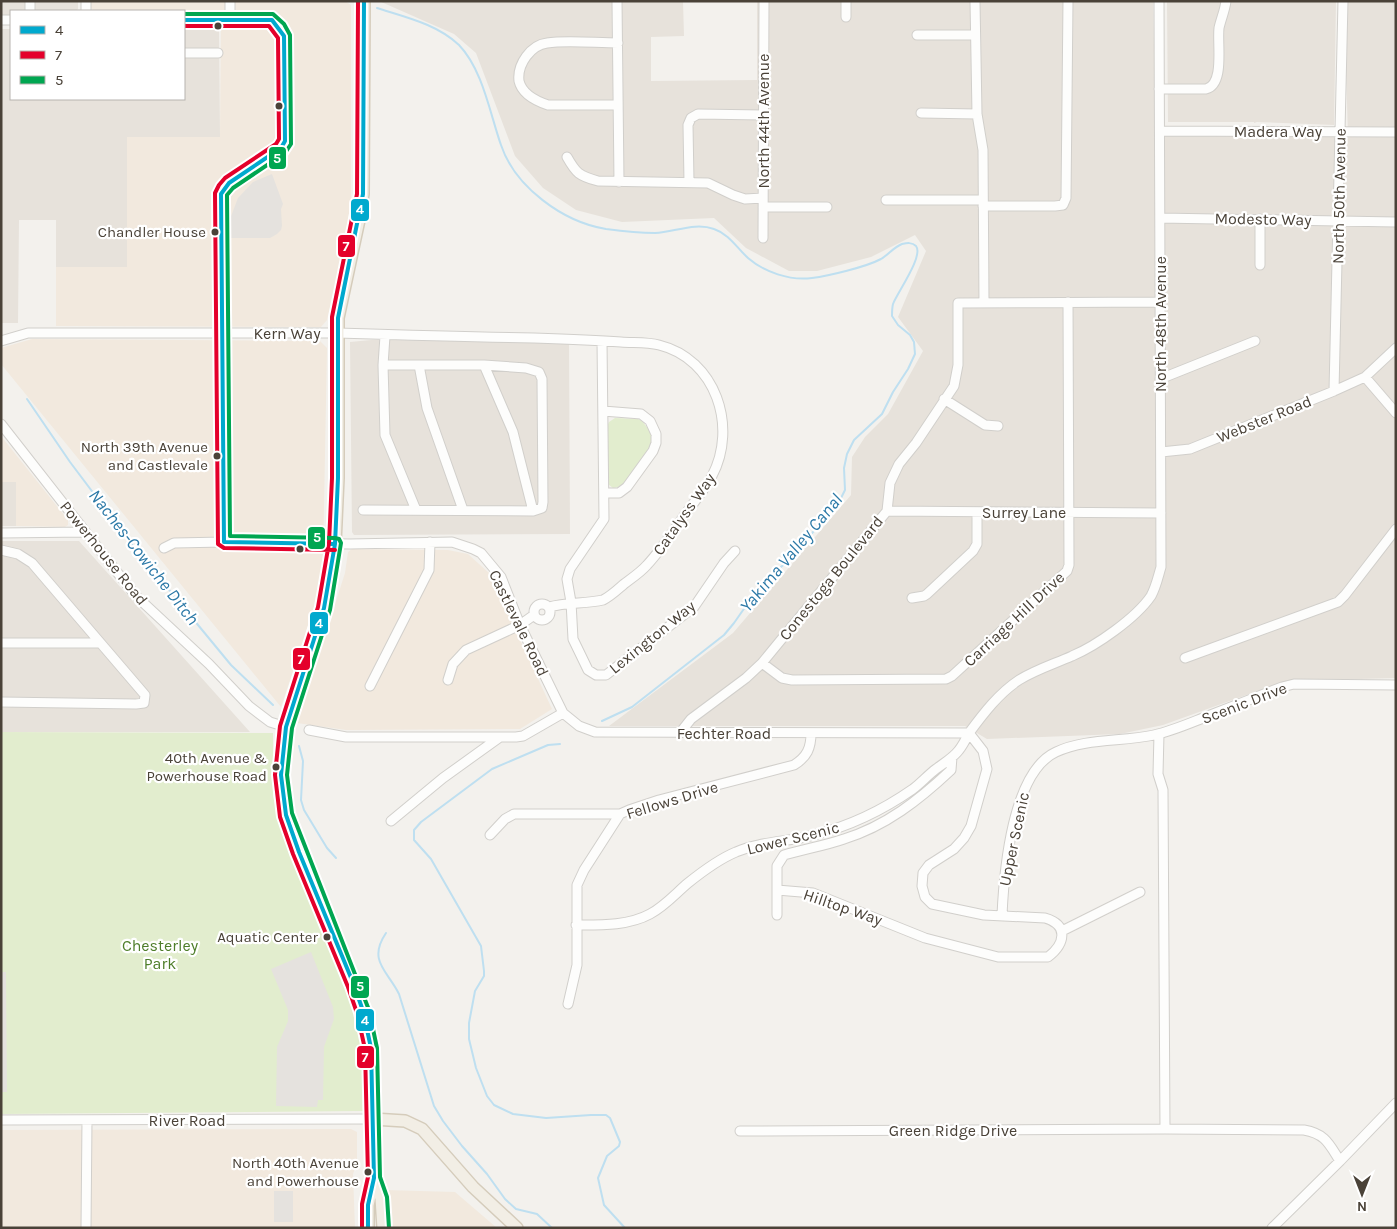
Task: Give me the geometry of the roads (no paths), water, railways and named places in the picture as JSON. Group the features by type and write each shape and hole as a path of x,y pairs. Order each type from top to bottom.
{"main road":[{"path":"364,1 363,194 338,318 338,478 335,544 324,608 286,727 281,775 286,815 299,852 354,985 363,1011 371,1048 374,1178 368,1205 368,1228"},
{"path":"373,1119 405,1121 422,1129 473,1187 517,1228"},
{"path":"374,1178 381,1198 383,1228"}],"street":[{"path":"230,1 230,20"},
{"path":"617,1 619,182"},
{"name":"North 44th Avenue","path":"764,1 763,202 827,207"},
{"path":"846,1 846,17"},
{"path":"975,1 977,114 983,150 984,303"},
{"path":"886,200 1063,205 1067,193 1068,1"},
{"name":"North 48th Avenue","path":"969,733 994,702 1020,680 1074,655 1116,629 1138,610 1154,589 1161,567 1159,1"},
{"path":"1160,89 1206,89 1215,84 1218,71 1219,29 1226,1"},
{"name":"North 50th Avenue","path":"1334,391 1343,1"},
{"path":"185,20 272,20 284,36 285,141 281,148 229,183 224,188 222,194 224,542"},
{"path":"917,35 975,35"},
{"path":"618,43 546,43 529,53 520,67 519,74 524,91 531,98 548,105 618,104"},
{"path":"185,53 218,52"},
{"path":"921,113 977,114"},
{"path":"689,182 688,125 691,118 698,114 763,115"},
{"name":"Madera Way","path":"1160,131 1396,132"},
{"path":"567,157 576,172 584,178 619,182 708,183 733,195 763,202 763,238"},
{"name":"Modesto Way","path":"1160,218 1396,222"},
{"path":"1260,220 1260,265"},
{"name":"Carriage Hill Drive","path":"762,663 782,678 792,680 941,680 952,676 1067,571 1069,565 1070,512 1068,302"},
{"name":"Conestoga Boulevard","path":"680,733 691,719 746,678 762,663 887,511 890,483 894,472 916,444 954,386 957,374 958,303 1160,302"},
{"name":"Kern Way","path":"1,340 28,333 337,333 384,336 574,339"},
{"path":"384,336 385,435 416,510"},
{"name":"Catalyss Way","path":"448,680 453,664 466,650 520,625 534,615 541,620 547,619 550,615 549,607 571,602 594,602 608,598 646,566 710,481 720,458 724,431 721,410 712,386 698,368 687,359 659,345 574,339"},
{"path":"571,602 568,591 568,574 604,519 602,341"},
{"path":"1160,380 1255,341"},
{"path":"1396,348 1365,378 1396,413"},
{"path":"364,510 533,511 542,508 543,502 542,379 539,372 526,368 484,365 383,365"},
{"path":"419,365 427,408 463,510"},
{"path":"484,365 513,432 533,511"},
{"name":"Webster Road","path":"1161,452 1190,449 1365,378"},
{"path":"944,399 985,425 998,426"},
{"path":"602,412 641,414 650,421 656,434 656,443 653,451 627,487 619,492 604,493"},
{"name":"Powerhouse Road","path":"1,424 135,595 209,664 249,706 270,722 286,727"},
{"name":"Surrey Lane","path":"887,511 1161,513"},
{"path":"912,598 928,594 973,551 977,544 977,512"},
{"path":"1185,658 1338,602 1396,529"},
{"path":"1,533 85,532"},
{"name":"Castlevale Road","path":"164,548 174,542 335,544 452,542 464,545 481,553 501,577 520,625 563,713"},
{"path":"370,686 429,570 430,542"},
{"path":"1,550 18,554 32,563 145,695 144,703 1,702"},
{"name":"Lexington Way","path":"571,602 573,639 588,670 596,675 606,675 694,606 724,563 735,551"},
{"path":"1,643 100,643"},
{"name":"Scenic Drive","path":"1124,740 1159,734 1294,684 1396,685"},
{"path":"309,730 346,737 523,736 563,713"},
{"name":"Fechter Road","path":"563,713 579,726 595,732 969,733"},
{"name":"Fellows Drive","path":"568,1004 576,965 577,885 579,877 620,814 659,800 794,765 808,753 811,733"},
{"path":"969,733 983,751 987,769 971,826 964,838 954,850 929,865 923,873 922,886 925,896 932,904 984,914 1045,918 1052,920 1062,931 1140,892"},
{"name":"Lower Scenic","path":"576,925 615,924 635,920 650,914 668,902 688,883 720,860 749,847 814,835 861,819 914,788 952,758 969,733"},
{"path":"1159,734 1158,774 1162,790 1165,1129"},
{"path":"391,821 443,778 501,737"},
{"name":"Upper Scenic","path":"1002,915 1004,878 1015,819 1025,786 1030,777 1040,763 1056,752 1077,745 1124,740"},
{"path":"778,915 777,866 784,855 846,839 875,827 911,805 951,770 952,758"},
{"path":"490,836 505,819 514,814 620,814"},
{"name":"Hilltop Way","path":"777,890 813,893 925,938 998,956 1048,957 1060,946 1062,931"},
{"path":"1272,1228 1396,1104"},
{"name":"River Road","path":"1,1120 373,1119"},
{"path":"86,1228 87,1120"},
{"name":"Green Ridge Drive","path":"740,1132 1304,1130 1314,1132 1327,1140 1340,1161"}],"waterway":[{"name":"Yakima Valley Canal","path":"377,8 431,26 459,45 467,55 480,79 501,145 517,175 543,200 573,219 606,229 636,232 655,233 692,227 707,227 719,231 754,263 786,277 804,279 847,271 866,265 881,259 902,244 911,243 916,246 916,258 893,304 892,313 898,325 910,335 914,342 915,354 882,414 854,440 847,454 844,468 845,490 839,502 788,561 762,583 724,635 632,707 602,721"},
{"name":"Naches-Cowiche Ditch","path":"27,399 70,462 137,551 231,665 273,705"},
{"name":"Yakima Valley Canal","path":"560,744 548,745 492,769 421,822 414,830 414,840 431,859 481,946 484,976 475,991 469,1023 469,1039 476,1068 487,1096 494,1105 513,1114 546,1118 606,1115 610,1118 620,1142 619,1146 607,1156 598,1178 604,1205 625,1228"},
{"name":"Naches-Cowiche Ditch","path":"299,746 303,761 301,800 304,810 327,848 336,858"},
{"name":"Naches-Cowiche Ditch","path":"386,933 378,951 379,959 399,994 434,1106 462,1146 487,1174 505,1199 516,1209 537,1214 552,1228"}],"place":[{"name":"Chandler House","path":"215,232"},
{"name":"North 39th Avenue and Castlevale","path":"217,456"},
{"name":"40th Avenue & Powerhouse Road","path":"276,767"},
{"name":"Aquatic Center","path":"327,937"},
{"name":"North 40th Avenue and Powerhouse","path":"368,1172"}],"park label":[{"name":"Chesterley Park","path":"160,954"}]}
